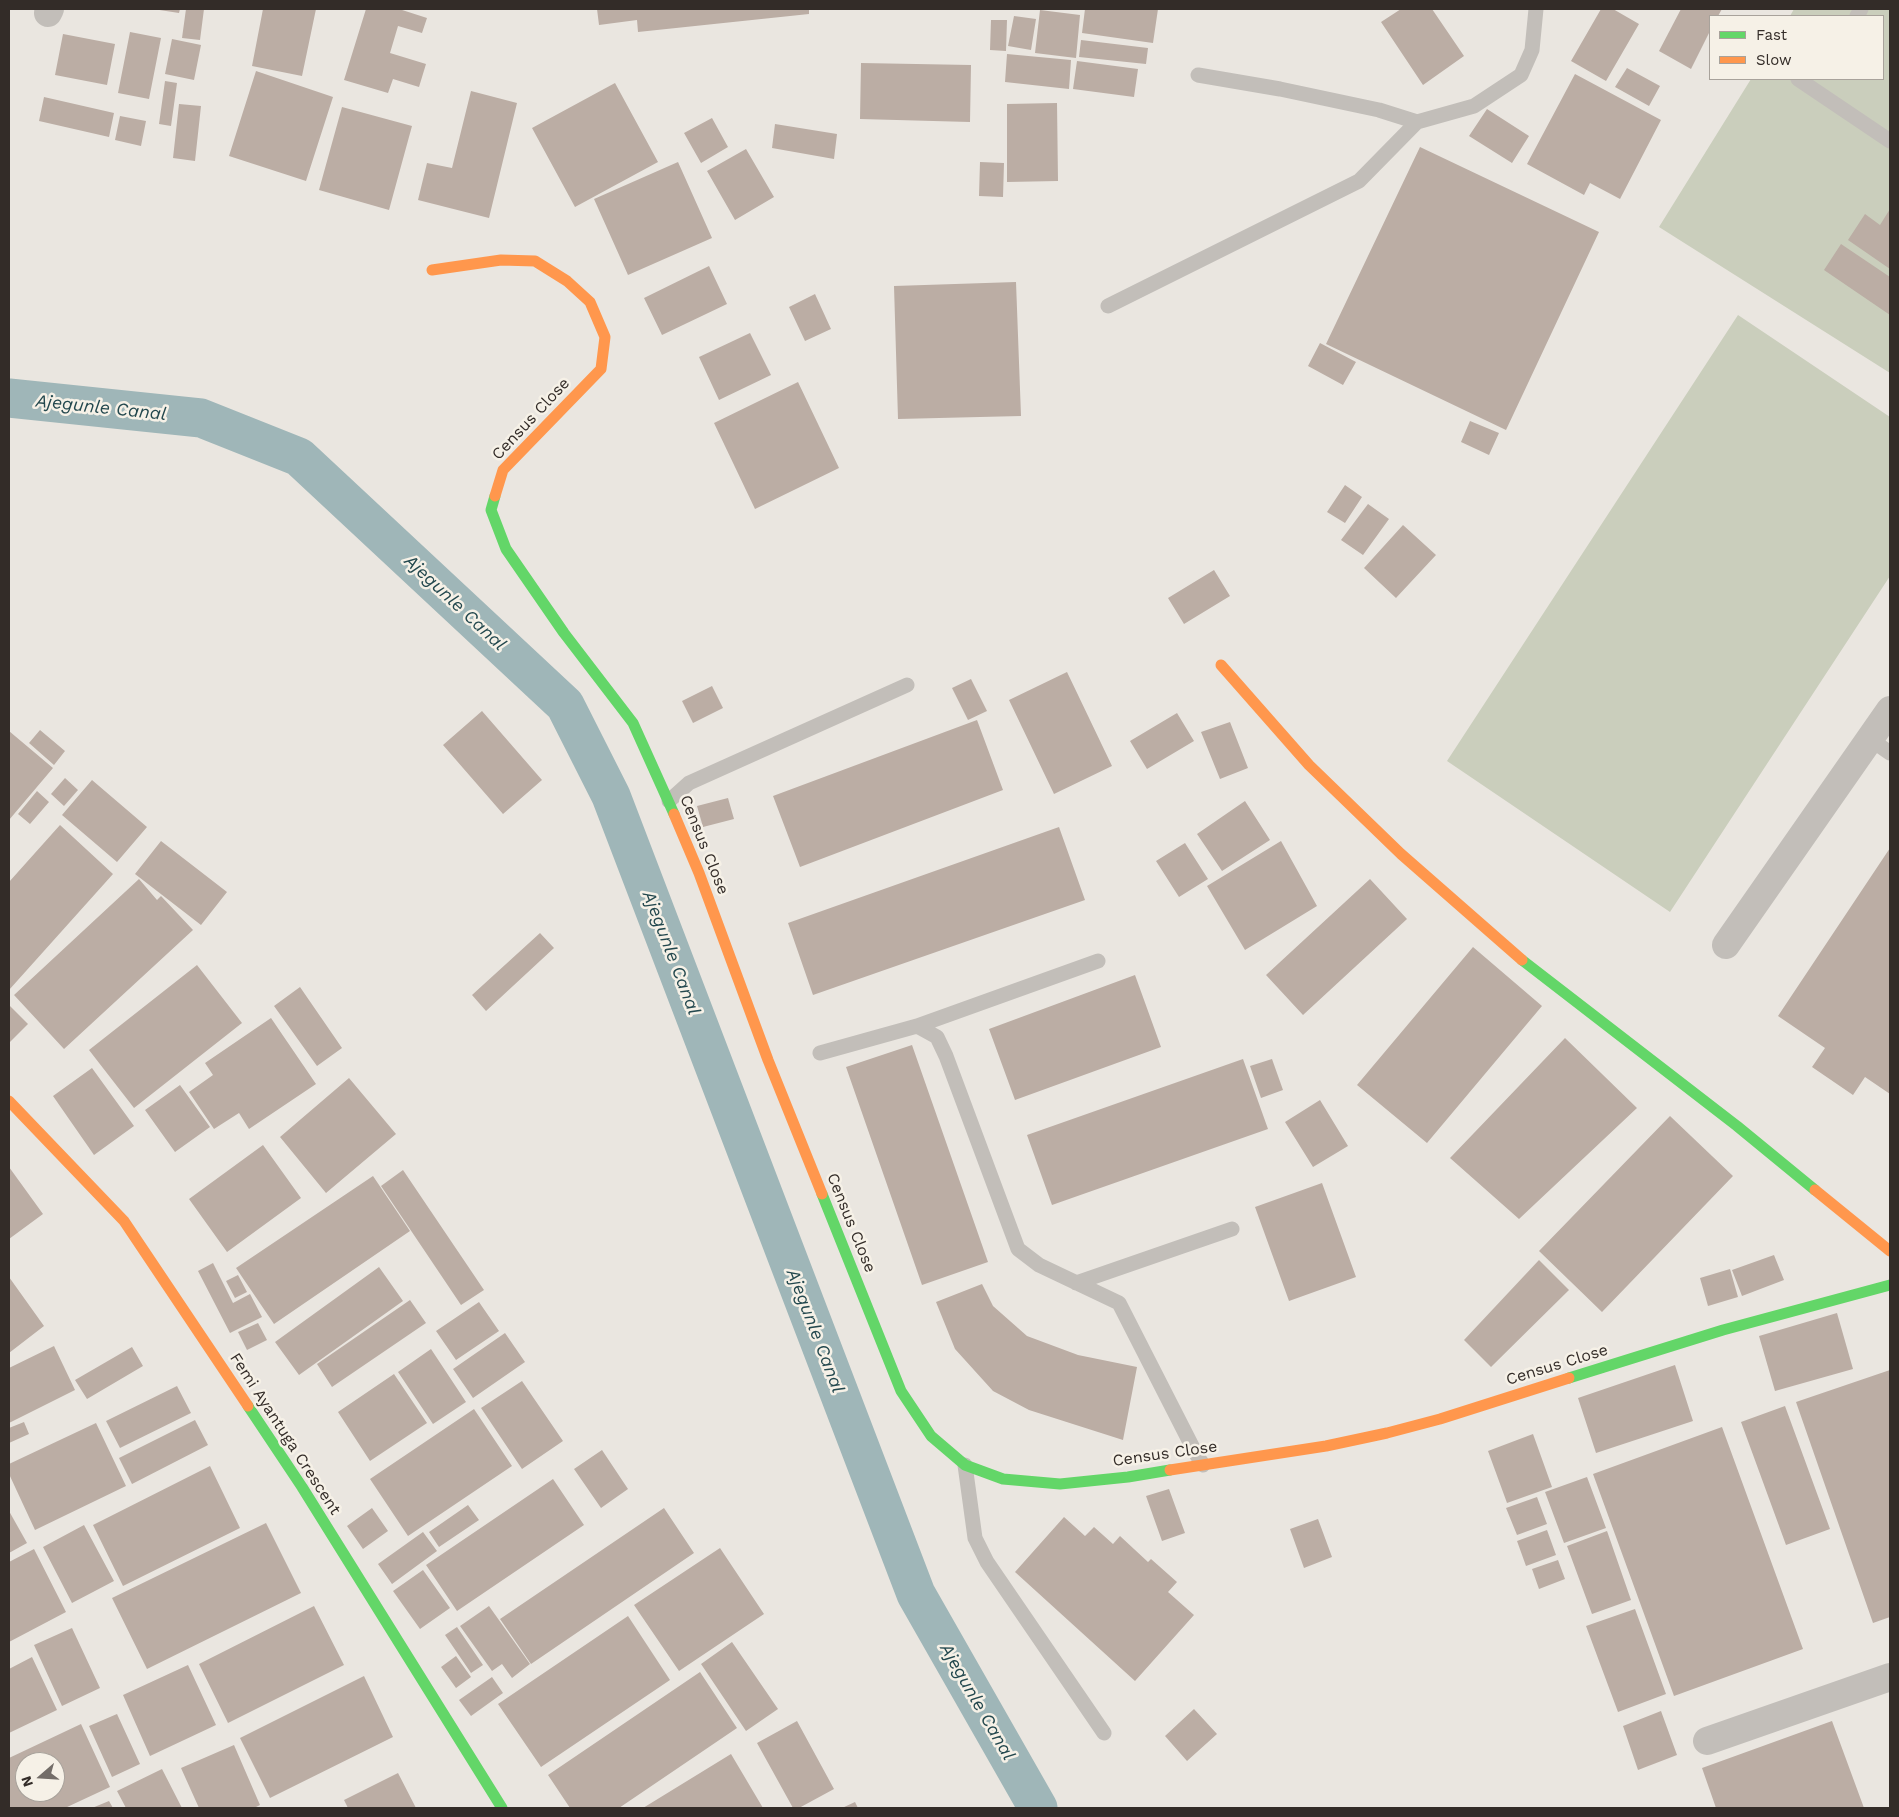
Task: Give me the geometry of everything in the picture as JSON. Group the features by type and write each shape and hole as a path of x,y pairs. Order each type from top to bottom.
{"street":[{"name":"Census Close","path":"432,270 501,260 535,261 567,280 590,302 605,337 601,369 503,470 491,510 506,549 564,634 633,723 669,801 699,873 768,1060 901,1391 931,1436 965,1466 1003,1479 1060,1484 1128,1476 1326,1446 1440,1419 1723,1330 1890,1285"},
{"path":"1221,664 1309,765 1401,854 1531,968 1737,1126 1890,1251"},
{"path":"1726,945 1880,746 1890,710"},
{"name":"Femi Ayantuga Crescent","path":"9,1101 124,1221 302,1487 502,1808"},
{"path":"1708,1741 1890,1677"}],"lane":[{"path":"1108,306 1359,181 1417,122 1474,106 1521,75 1532,50 1536,9"},
{"path":"1198,75 1280,89 1379,110 1417,122"},
{"path":"1814,83 1890,141"},
{"path":"669,801 689,783 906,685"},
{"path":"820,1053 917,1026 1098,961"},
{"path":"917,1026 937,1037 946,1056 1018,1249 1039,1265 1119,1303 1194,1452 1203,1465"},
{"path":"1076,1283 1232,1229"},
{"path":"965,1466 975,1538 987,1562 1104,1733"}],"green space":[{"path":"1794,9 1890,9 1890,373 1659,227 1750,80 1884,80 1884,15 1791,15"},
{"path":"1738,315 1890,417 1890,576 1670,912 1447,761"}],"building":[{"path":"153,9 180,9 179,13"},
{"path":"186,9 204,9 200,40 182,38"},
{"path":"263,9 316,9 302,76 252,66"},
{"path":"366,9 399,9 427,18 422,33 398,26 390,53 426,64 419,87 393,79 388,93 344,80"},
{"path":"597,9 809,9 809,14 638,32 637,20 599,25"},
{"path":"1085,9 1158,9 1153,43 1082,33"},
{"path":"1401,9 1432,9 1464,56 1423,85 1381,22"},
{"path":"1601,9 1613,9 1639,24 1606,81 1571,61"},
{"path":"1681,9 1722,9 1719,15 1709,15 1709,33 1691,69 1659,51"},
{"path":"1040,10 1080,15 1076,58 1035,53"},
{"path":"1014,16 1036,19 1031,50 1008,46"},
{"path":"991,20 1007,20 1006,51 990,50"},
{"path":"130,32 161,38 149,99 118,93"},
{"path":"63,34 115,44 107,85 55,75"},
{"path":"172,39 201,45 194,80 165,74"},
{"path":"1081,40 1148,48 1146,64 1079,57"},
{"path":"1007,54 1071,60 1069,89 1005,82"},
{"path":"1077,61 1138,69 1134,97 1073,89"},
{"path":"861,63 971,65 970,122 860,119"},
{"path":"1627,68 1660,86 1649,106 1615,87"},
{"path":"256,71 333,97 306,181 229,156"},
{"path":"1575,74 1661,120 1620,199 1590,183 1584,195 1527,164"},
{"path":"165,81 177,83 171,126 159,124"},
{"path":"615,83 658,162 575,207 532,128"},
{"path":"471,91 517,103 489,218 418,200 427,163 452,168"},
{"path":"44,97 114,113 109,137 39,121"},
{"path":"1057,103 1058,181 1007,182 1007,104"},
{"path":"179,104 201,106 195,161 173,158"},
{"path":"342,107 412,126 389,210 319,190"},
{"path":"1487,109 1529,136 1512,163 1469,136"},
{"path":"120,116 146,121 141,146 115,140"},
{"path":"712,118 728,147 701,163 684,133"},
{"path":"775,124 837,134 834,159 772,148"},
{"path":"1420,147 1599,232 1506,430 1326,344"},
{"path":"746,149 774,197 735,220 707,171"},
{"path":"678,162 712,238 628,275 594,199"},
{"path":"980,162 1004,163 1003,197 979,196"},
{"path":"1890,209 1890,269 1848,240 1865,214 1880,225"},
{"path":"1841,244 1890,277 1890,315 1824,270"},
{"path":"709,266 727,304 662,335 644,298"},
{"path":"1016,282 1021,416 898,419 894,286"},
{"path":"815,294 831,329 805,341 789,307"},
{"path":"750,333 771,375 719,400 699,357"},
{"path":"1320,343 1356,362 1343,385 1308,366"},
{"path":"798,382 839,468 755,509 714,423"},
{"path":"1470,421 1499,433 1489,455 1461,442"},
{"path":"1345,485 1362,497 1345,523 1327,512"},
{"path":"1368,504 1389,519 1363,555 1341,540"},
{"path":"1403,525 1436,555 1396,598 1364,568"},
{"path":"1214,570 1230,596 1184,624 1168,598"},
{"path":"1067,672 1112,766 1054,794 1009,700"},
{"path":"971,679 987,711 968,720 952,688"},
{"path":"712,686 723,708 693,723 682,701"},
{"path":"482,711 542,780 503,814 443,745"},
{"path":"1177,713 1194,741 1147,769 1130,741"},
{"path":"977,720 1003,790 800,867 773,796"},
{"path":"1230,722 1248,768 1220,779 1201,732"},
{"path":"40,730 65,751 54,765 29,743"},
{"path":"9,731 53,768 9,820"},
{"path":"65,778 78,790 64,806 51,794"},
{"path":"92,780 147,827 117,862 62,815"},
{"path":"37,791 49,802 30,824 18,814"},
{"path":"728,798 734,819 703,827 697,806"},
{"path":"1245,801 1270,840 1222,871 1197,834"},
{"path":"60,825 113,874 9,990 9,882"},
{"path":"1059,827 1085,900 813,995 788,923"},
{"path":"161,841 227,892 201,925 135,874"},
{"path":"1281,841 1317,906 1245,950 1207,886"},
{"path":"1185,843 1208,879 1179,897 1156,861"},
{"path":"1890,848 1890,1094 1865,1077 1853,1095 1812,1067 1825,1048 1778,1016"},
{"path":"139,879 157,900 161,896 193,930 64,1049 14,995"},
{"path":"1370,879 1407,919 1303,1015 1266,975"},
{"path":"540,933 554,948 486,1011 472,995"},
{"path":"1473,947 1542,1006 1427,1143 1357,1085"},
{"path":"197,965 242,1023 134,1108 89,1050"},
{"path":"1135,975 1161,1047 1015,1100 989,1029"},
{"path":"300,987 342,1048 317,1066 274,1006"},
{"path":"9,1005 28,1024 10,1042 9,1041"},
{"path":"271,1018 316,1084 249,1129 239,1113 214,1129 189,1092 213,1075 205,1063"},
{"path":"1565,1038 1637,1108 1519,1219 1450,1158"},
{"path":"912,1045 988,1262 922,1285 846,1067"},
{"path":"1243,1059 1268,1129 1052,1205 1027,1135"},
{"path":"1272,1059 1283,1090 1261,1098 1250,1066"},
{"path":"92,1068 134,1126 94,1155 53,1096"},
{"path":"349,1078 396,1134 326,1193 280,1137"},
{"path":"180,1085 210,1127 175,1152 145,1110"},
{"path":"1320,1100 1348,1146 1313,1167 1285,1122"},
{"path":"1670,1116 1733,1176 1602,1312 1539,1251"},
{"path":"263,1145 301,1198 227,1252 189,1199"},
{"path":"9,1167 43,1214 9,1239"},
{"path":"403,1170 484,1290 461,1305 381,1186"},
{"path":"373,1176 410,1231 274,1324 236,1268"},
{"path":"1322,1183 1356,1277 1289,1301 1255,1207"},
{"path":"1774,1255 1784,1280 1742,1296 1732,1270"},
{"path":"1539,1260 1569,1290 1491,1367 1464,1340"},
{"path":"213,1263 233,1303 250,1294 262,1317 230,1333 198,1271"},
{"path":"379,1267 403,1301 299,1375 275,1342"},
{"path":"1730,1269 1738,1297 1708,1306 1700,1278"},
{"path":"238,1275 247,1292 235,1298 226,1281"},
{"path":"9,1277 44,1326 9,1353"},
{"path":"982,1284 993,1306 1027,1336 1078,1355 1137,1367 1123,1440 1029,1410 993,1391 955,1349 936,1302"},
{"path":"410,1300 426,1323 332,1387 317,1364"},
{"path":"479,1302 499,1331 456,1360 436,1331"},
{"path":"1837,1313 1853,1369 1775,1391 1759,1336"},
{"path":"258,1323 267,1340 247,1350 238,1332"},
{"path":"505,1333 525,1362 473,1398 453,1369"},
{"path":"54,1346 75,1390 9,1423 9,1368"},
{"path":"132,1347 143,1366 87,1399 75,1380"},
{"path":"431,1349 466,1402 433,1424 398,1372"},
{"path":"1675,1365 1693,1421 1596,1453 1578,1398"},
{"path":"1890,1370 1890,1617 1873,1623 1796,1402"},
{"path":"394,1374 427,1423 370,1461 338,1412"},
{"path":"522,1381 563,1441 522,1469 481,1408"},
{"path":"177,1386 191,1413 120,1448 106,1421"},
{"path":"1785,1406 1830,1529 1786,1545 1741,1422"},
{"path":"474,1409 512,1466 408,1536 370,1479"},
{"path":"195,1420 208,1445 132,1484 119,1458"},
{"path":"24,1422 29,1434 9,1443 9,1428"},
{"path":"96,1423 126,1486 35,1530 9,1474 9,1464"},
{"path":"1722,1427 1803,1649 1674,1696 1593,1474"},
{"path":"1533,1434 1552,1487 1507,1503 1488,1451"},
{"path":"602,1450 628,1489 601,1508 574,1469"},
{"path":"210,1466 240,1528 123,1586 93,1525"},
{"path":"1587,1477 1606,1528 1564,1543 1545,1492"},
{"path":"553,1479 584,1525 457,1611 426,1565"},
{"path":"1169,1489 1185,1533 1162,1541 1146,1496"},
{"path":"1537,1497 1547,1524 1517,1535 1506,1508"},
{"path":"468,1505 479,1520 439,1547 429,1532"},
{"path":"372,1508 388,1531 363,1549 347,1526"},
{"path":"664,1508 694,1553 531,1664 500,1619"},
{"path":"9,1511 27,1543 9,1553"},
{"path":"1064,1517 1085,1536 1094,1527 1113,1544 1120,1536 1148,1562 1151,1559 1177,1582 1168,1592 1194,1615 1135,1681 1015,1572"},
{"path":"1318,1519 1332,1557 1304,1568 1290,1529"},
{"path":"266,1523 301,1593 147,1669 112,1598"},
{"path":"84,1525 114,1581 72,1603 43,1547"},
{"path":"1547,1530 1556,1555 1526,1566 1517,1541"},
{"path":"1607,1531 1631,1600 1592,1614 1567,1546"},
{"path":"423,1532 437,1551 392,1584 378,1564"},
{"path":"720,1548 764,1614 679,1671 634,1605"},
{"path":"34,1549 66,1612 9,1642 9,1562"},
{"path":"1558,1560 1565,1579 1539,1589 1532,1569"},
{"path":"423,1570 450,1608 420,1629 393,1591"},
{"path":"314,1606 344,1665 228,1723 199,1664"},
{"path":"489,1606 530,1664 512,1678 502,1664 492,1671 460,1626"},
{"path":"1635,1609 1666,1694 1618,1712 1586,1626"},
{"path":"628,1616 670,1680 541,1767 498,1704"},
{"path":"457,1627 483,1665 471,1673 445,1635"},
{"path":"72,1628 100,1688 62,1706 34,1645"},
{"path":"732,1642 778,1709 746,1731 701,1664"},
{"path":"456,1656 471,1677 456,1688 441,1667"},
{"path":"32,1657 57,1710 9,1733 9,1669"},
{"path":"188,1665 216,1725 150,1756 123,1695"},
{"path":"700,1672 737,1728 619,1808 570,1808 548,1775"},
{"path":"364,1676 393,1737 270,1798 240,1738"},
{"path":"492,1677 503,1693 471,1716 459,1700"},
{"path":"1194,1709 1217,1734 1187,1761 1165,1736"},
{"path":"1661,1711 1677,1755 1638,1770 1623,1726"},
{"path":"117,1714 140,1764 112,1777 89,1726"},
{"path":"797,1721 834,1789 799,1808 793,1808 757,1743"},
{"path":"1832,1721 1864,1808 1716,1808 1702,1768"},
{"path":"81,1724 110,1787 65,1808 9,1808 9,1758 15,1755 15,1802 65,1802 65,1752 22,1752"},
{"path":"234,1745 260,1805 254,1808 199,1808 181,1768"},
{"path":"731,1754 763,1808 643,1808"},
{"path":"162,1769 182,1808 126,1808 117,1791"},
{"path":"398,1773 416,1808 348,1808 344,1800"},
{"path":"109,1801 113,1808 92,1808"},
{"path":"855,1802 858,1808 842,1808"}],"waterway":[{"name":"Ajegunle Canal","path":"9,398 201,418 299,457 565,705 611,796 916,1594 1038,1808"}],"traffic: fast":[{"path":"495,496 491,510 506,549 564,633 633,723 674,814"},
{"path":"1522,960 1737,1126 1815,1190"},
{"path":"822,1194 901,1391 931,1436 965,1465 1003,1479 1060,1484 1128,1477 1170,1470"},
{"path":"1569,1378 1723,1330 1890,1285"},
{"path":"248,1406 302,1487 502,1808"}],"traffic: slow":[{"path":"432,270 501,260 535,261 567,281 590,302 605,337 601,369 503,470 495,496"},
{"path":"1221,665 1309,765 1401,854 1522,960"},
{"path":"674,814 699,873 768,1060 822,1194"},
{"path":"9,1101 124,1221 248,1406"},
{"path":"1815,1190 1890,1251"},
{"path":"1170,1470 1326,1446 1387,1433 1440,1419 1569,1378"}]}
